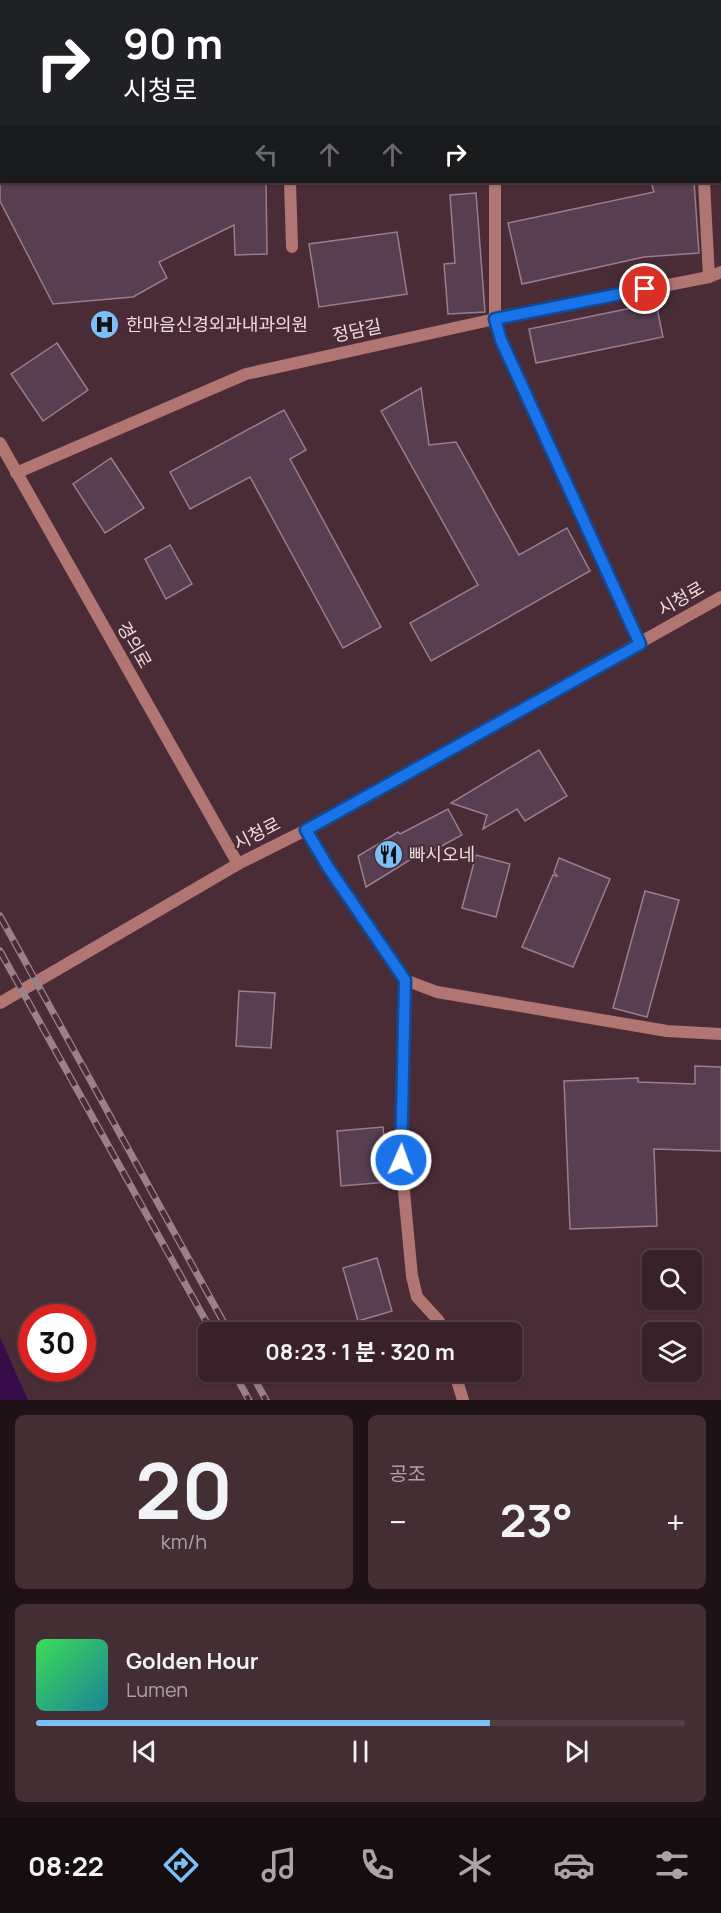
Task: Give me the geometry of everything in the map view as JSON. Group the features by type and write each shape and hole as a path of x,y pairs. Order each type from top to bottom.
{"street":[{"path":"290,183 292,247"},
{"path":"495,183 495,319 501,340 640,644"},
{"path":"704,183 709,277"},
{"name":"정담길","path":"16,473 246,374 495,319 709,277 721,272"},
{"name":"경의로","path":"0,443 238,864"},
{"name":"시청로","path":"0,1003 238,864 306,830 721,597"},
{"path":"306,830 328,867 405,980 437,992 667,1031 721,1034"},
{"path":"405,980 401,1160 412,1276 417,1297 439,1322"},
{"path":"457,1382 462,1400"}],"shaded area":[{"path":"0,1337 18,1382 28,1400 0,1400"}],"building":[{"path":"0,183 266,183 267,254 235,255 234,225 159,262 167,278 133,297 53,304 0,201"},
{"path":"651,183 694,183 699,253 644,257 522,284 508,223 654,192"},
{"path":"476,193 485,312 448,314 444,264 455,263 450,195"},
{"path":"397,232 407,294 319,307 309,244"},
{"path":"656,303 663,337 536,363 529,329"},
{"path":"57,343 88,390 43,421 11,374"},
{"path":"421,388 429,445 456,442 519,555 567,528 590,571 431,661 410,623 478,585 381,411"},
{"path":"284,410 306,450 290,459 381,627 343,648 250,477 190,509 170,472"},
{"path":"111,458 144,508 105,533 73,484"},
{"path":"170,545 192,584 166,599 145,559"},
{"path":"539,750 567,796 525,821 517,809 483,829 487,815 451,803"},
{"path":"448,809 462,835 423,856 421,853 366,887 358,856 398,832 400,834"},
{"path":"476,855 510,864 496,917 462,908"},
{"path":"559,858 610,879 573,967 522,947 553,875 557,876 554,872"},
{"path":"645,891 679,900 647,1017 613,1008"},
{"path":"239,991 275,993 271,1048 236,1046"},
{"path":"695,1066 721,1067 721,1151 654,1149 657,1226 570,1229 564,1081 638,1078 638,1082 695,1084"},
{"path":"383,1127 388,1182 341,1186 337,1131"},
{"path":"377,1258 392,1311 358,1321 343,1268"}],"railway":[{"path":"0,916 223,1322"},
{"path":"0,951 206,1322"},
{"path":"239,1382 249,1400"},
{"path":"256,1382 266,1400"}],"place":[{"name":"한마음신경외과내과의원","path":"105,325"},
{"name":"빠시오네","path":"388,855"}],"route":[{"path":"401,1160 405,980 328,867 306,830 640,644 501,340 495,319 645,289"}]}
